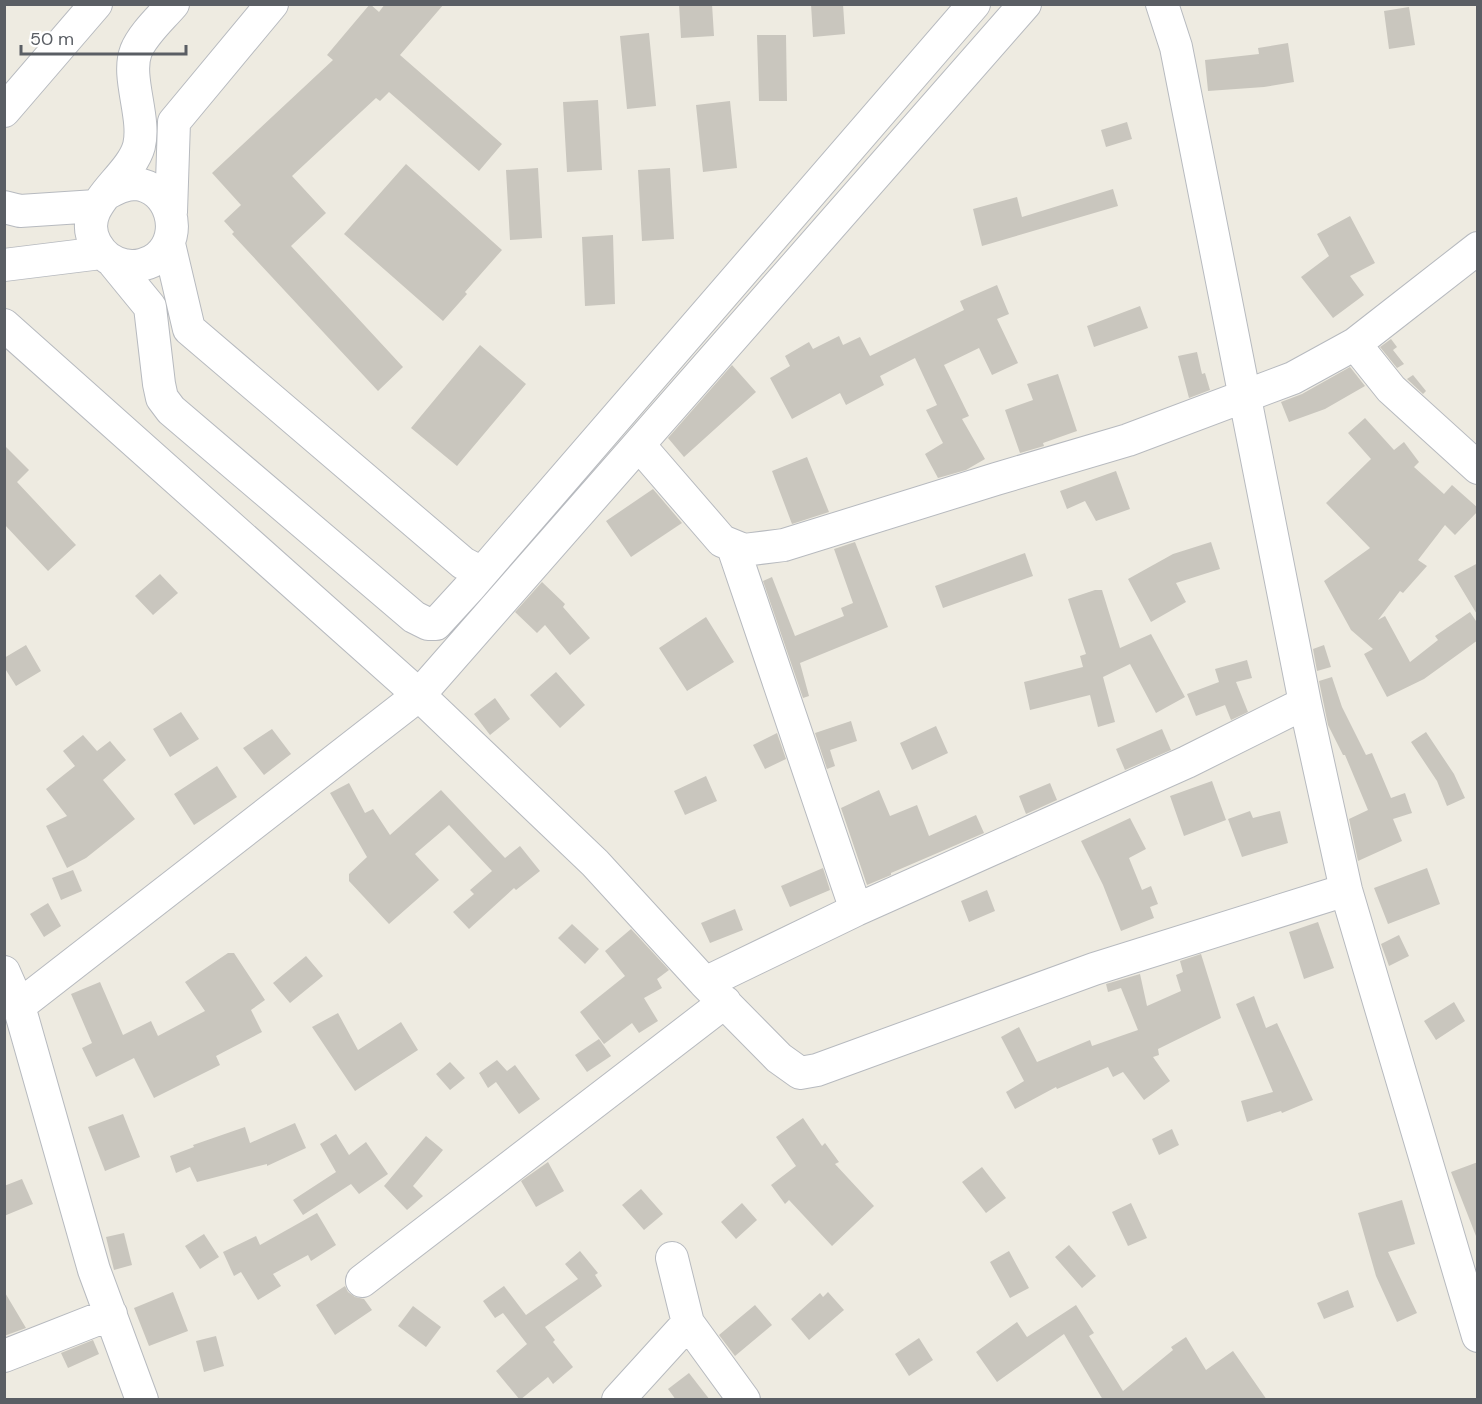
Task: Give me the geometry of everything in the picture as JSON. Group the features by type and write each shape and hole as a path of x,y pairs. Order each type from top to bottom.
{"street":[{"path":"4,111 96,4"},
{"path":"173,4 139,45 135,54 140,136 138,147 126,170 101,200 91,222 93,239 150,306 159,384 166,404 414,616 428,624 436,624 482,573 974,4"},
{"path":"4,265 108,258 129,267 145,264 159,256 168,244 173,228 171,212 174,122 272,4"},
{"path":"19,1006 419,695 1025,4"},
{"path":"1162,4 1176,47 1305,703 1346,890 1478,1336"},
{"path":"4,207 20,211 101,200 120,186 136,184 151,189 163,199 171,212"},
{"path":"168,244 189,329 464,563 482,573"},
{"path":"639,445 722,541 744,550 784,545 1128,440 1293,378 1355,344 1478,248"},
{"path":"4,326 419,695 595,863 779,1058 800,1073 807,1073 1094,969 1346,890"},
{"path":"1355,344 1391,389 1478,468"},
{"path":"734,546 856,910"},
{"path":"362,1281 715,992 856,910 1187,762 1305,703"},
{"path":"4,972 19,1006 94,1270 142,1400"},
{"path":"672,1258 688,1323 744,1400"},
{"path":"4,1356 111,1314"},
{"path":"618,1400 688,1323"}],"building":[{"path":"370,4 379,12 385,4 444,4 400,55 502,144 479,171 389,92 380,101 376,98 292,176 326,213 291,246 403,367 378,391 232,234 234,232 224,221 241,205 212,173 333,60 327,55"},
{"path":"679,4 712,4 714,36 681,38"},
{"path":"811,4 843,4 845,34 813,37"},
{"path":"1409,7 1415,45 1389,49 1384,11"},
{"path":"649,33 656,106 627,109 620,36"},
{"path":"757,35 786,35 787,101 759,101"},
{"path":"1288,43 1294,82 1264,87 1208,91 1205,60 1259,54 1258,48"},
{"path":"598,100 602,170 567,172 563,102"},
{"path":"730,101 737,168 703,172 696,105"},
{"path":"1127,122 1132,139 1106,147 1101,130"},
{"path":"406,164 502,250 443,321 344,234"},
{"path":"538,168 542,238 510,240 506,170"},
{"path":"670,168 674,239 642,241 638,170"},
{"path":"1113,189 1118,206 982,246 973,209 1017,197 1022,217"},
{"path":"1350,216 1375,263 1350,276 1364,295 1333,318 1301,277 1329,256 1317,234"},
{"path":"613,235 615,304 585,306 582,237"},
{"path":"997,285 1009,314 997,319 1018,363 992,375 979,348 944,365 969,416 962,419 985,459 966,470 938,478 925,454 943,443 926,410 937,405 915,358 880,376 884,385 846,405 840,393 792,419 770,378 790,366 785,356 809,342 813,349 839,336 843,345 860,337 870,356 964,310 960,301"},
{"path":"1140,306 1148,328 1094,347 1087,326"},
{"path":"1391,339 1397,347 1393,350 1404,364 1397,368 1380,347"},
{"path":"480,345 526,384 457,466 411,428"},
{"path":"1197,352 1202,374 1205,373 1210,390 1189,398 1178,356"},
{"path":"732,365 756,392 684,457 668,438"},
{"path":"1350,367 1365,386 1325,409 1289,422 1281,402 1302,394"},
{"path":"1058,374 1077,431 1043,443 1044,446 1020,453 1005,410 1033,400 1027,384"},
{"path":"1413,375 1426,391 1423,394 1407,379"},
{"path":"1365,418 1394,450 1404,442 1419,462 1414,467 1444,494 1452,485 1478,508 1478,511 1455,535 1445,525 1418,560 1427,566 1403,593 1400,591 1378,620 1385,616 1410,662 1438,640 1435,636 1470,612 1478,624 1478,640 1424,679 1387,697 1364,654 1373,649 1351,630 1324,581 1370,548 1326,503 1371,459 1348,433"},
{"path":"4,445 29,470 17,482 76,545 48,571 4,524"},
{"path":"807,457 829,512 792,524 772,471"},
{"path":"1116,471 1130,509 1096,521 1085,501 1067,509 1060,491"},
{"path":"653,489 682,523 631,557 606,521"},
{"path":"855,542 888,627 800,663 809,696 803,698 763,581 772,577 795,636 844,616 841,608 853,603 834,549"},
{"path":"1211,542 1220,569 1176,583 1186,602 1151,622 1128,579 1173,554"},
{"path":"1025,553 1033,576 943,608 935,586"},
{"path":"1478,563 1478,616 1454,576"},
{"path":"160,574 178,593 153,615 135,596"},
{"path":"542,582 565,604 563,607 590,638 570,655 545,625 537,633 515,612"},
{"path":"1102,590 1120,648 1151,634 1185,697 1156,713 1130,664 1103,677 1115,722 1098,727 1090,695 1030,710 1024,682 1083,667 1080,656 1086,654 1068,599"},
{"path":"706,617 734,662 687,691 659,648"},
{"path":"26,645 41,671 16,686 4,667 4,658"},
{"path":"1324,645 1331,667 1317,671 1313,649"},
{"path":"1247,660 1252,678 1236,682 1248,712 1231,720 1225,705 1196,716 1187,694 1219,682 1215,669"},
{"path":"556,672 585,705 560,728 530,695"},
{"path":"1332,677 1342,707 1366,755 1372,753 1391,798 1405,793 1412,813 1393,819 1402,841 1358,861 1349,819 1368,810 1345,755 1328,725 1319,681"},
{"path":"495,698 510,719 490,735 474,714"},
{"path":"181,712 199,739 170,757 153,729"},
{"path":"851,721 857,741 830,750 835,766 827,769 815,733"},
{"path":"936,726 948,753 912,770 900,743"},
{"path":"272,729 291,754 264,775 243,748"},
{"path":"1162,729 1171,750 1125,770 1116,749"},
{"path":"1426,732 1454,774 1465,798 1447,806 1437,781 1411,742"},
{"path":"777,733 786,759 765,769 753,745"},
{"path":"83,735 97,751 110,741 126,760 103,780 135,819 86,858 67,868 46,826 67,816 46,789 75,766 63,751"},
{"path":"217,766 237,797 194,825 174,794"},
{"path":"706,776 717,801 685,815 674,791"},
{"path":"1212,781 1226,820 1184,836 1170,796"},
{"path":"349,783 365,813 373,809 390,835 441,790 505,858 520,846 540,871 516,890 514,888 469,929 453,912 474,894 470,890 492,871 449,825 415,854 439,880 389,924 349,881 349,874 367,857 330,793"},
{"path":"1050,783 1057,800 1026,814 1019,796"},
{"path":"879,790 890,816 917,805 929,836 976,815 984,833 867,885 841,808"},
{"path":"1250,811 1253,818 1280,811 1288,843 1242,857 1228,819"},
{"path":"1130,818 1146,849 1129,858 1142,890 1151,886 1158,904 1150,907 1154,918 1121,931 1103,885 1081,841"},
{"path":"823,868 830,890 790,907 781,886"},
{"path":"1427,868 1440,904 1388,924 1374,888"},
{"path":"73,870 82,891 61,900 52,878"},
{"path":"987,890 995,911 969,922 961,901"},
{"path":"48,903 61,926 44,937 30,914"},
{"path":"735,909 743,930 710,943 701,923"},
{"path":"1318,922 1334,968 1304,979 1289,932"},
{"path":"572,924 599,949 585,964 558,938"},
{"path":"631,929 669,970 657,979 662,988 644,998 658,1021 639,1033 632,1023 604,1044 580,1012 625,976 605,951"},
{"path":"1399,935 1409,956 1389,966 1381,944"},
{"path":"228,953 234,953 265,1000 251,1010 262,1032 216,1056 220,1065 154,1098 134,1058 96,1077 82,1048 92,1043 71,994 100,982 123,1035 151,1021 158,1036 205,1011 185,982"},
{"path":"1201,954 1221,1018 1158,1049 1159,1055 1153,1057 1170,1081 1144,1100 1123,1072 1113,1077 1108,1067 1057,1089 1056,1087 1015,1109 1006,1092 1024,1081 1001,1037 1019,1027 1037,1062 1090,1040 1092,1046 1138,1030 1121,988 1108,992 1106,984 1140,974 1147,1006 1181,991 1176,975 1183,972 1180,961"},
{"path":"306,956 323,976 290,1003 273,983"},
{"path":"1254,996 1266,1028 1277,1023 1313,1100 1282,1113 1281,1111 1247,1122 1241,1101 1273,1092 1236,1004"},
{"path":"1454,1002 1465,1021 1436,1040 1424,1021"},
{"path":"338,1013 358,1050 401,1022 418,1050 355,1091 312,1027"},
{"path":"599,1039 611,1056 587,1072 575,1055"},
{"path":"497,1060 507,1071 515,1065 540,1099 519,1114 496,1082 488,1088 479,1073"},
{"path":"450,1062 465,1078 450,1090 436,1074"},
{"path":"123,1114 140,1157 105,1171 88,1127"},
{"path":"803,1118 822,1146 825,1143 839,1162 835,1164 874,1206 832,1246 789,1200 785,1204 771,1185 796,1166 776,1137"},
{"path":"295,1123 306,1148 267,1166 267,1164 197,1182 190,1167 176,1173 170,1156 194,1147 193,1145 245,1127 250,1143"},
{"path":"1172,1129 1179,1145 1159,1155 1152,1139"},
{"path":"336,1134 349,1155 366,1142 388,1174 359,1194 351,1184 303,1215 293,1200 336,1172 320,1144"},
{"path":"426,1136 443,1150 413,1186 423,1196 407,1210 384,1186"},
{"path":"548,1162 564,1191 536,1207 521,1181"},
{"path":"1478,1162 1478,1236 1476,1236 1451,1172"},
{"path":"982,1167 1006,1198 986,1213 962,1182"},
{"path":"22,1179 33,1204 4,1216 4,1186"},
{"path":"641,1189 663,1214 644,1230 622,1205"},
{"path":"1402,1200 1415,1244 1388,1252 1417,1313 1397,1322 1376,1276 1358,1213"},
{"path":"742,1203 757,1220 736,1239 721,1222"},
{"path":"1131,1203 1147,1238 1128,1246 1112,1212"},
{"path":"317,1213 336,1245 311,1261 308,1255 273,1274 281,1286 258,1300 241,1272 234,1276 223,1252 256,1236 260,1245"},
{"path":"124,1233 132,1265 114,1270 106,1237"},
{"path":"204,1234 219,1257 200,1269 185,1246"},
{"path":"1069,1245 1096,1276 1082,1288 1055,1257"},
{"path":"580,1251 598,1273 595,1275 602,1286 545,1327 555,1340 553,1342 573,1367 553,1384 548,1377 520,1400 496,1371 527,1344 503,1313 495,1318 483,1301 504,1286 526,1315 578,1279 565,1264"},
{"path":"1009,1251 1029,1288 1010,1298 990,1262"},
{"path":"345,1286 348,1292 355,1297 364,1299 372,1310 335,1335 316,1305"},
{"path":"1348,1290 1354,1307 1324,1319 1317,1303"},
{"path":"4,1291 26,1328 4,1336"},
{"path":"173,1292 188,1331 149,1346 134,1308"},
{"path":"828,1292 844,1310 809,1340 791,1319 820,1293 823,1297"},
{"path":"755,1305 772,1325 735,1356 719,1335"},
{"path":"1076,1305 1094,1333 1089,1336 1123,1391 1173,1350 1171,1347 1186,1337 1206,1370 1233,1351 1267,1400 1103,1400 1064,1334 997,1382 976,1352 1017,1322 1027,1337"},
{"path":"413,1306 441,1327 426,1347 398,1326"},
{"path":"216,1336 224,1366 204,1372 196,1341"},
{"path":"919,1338 933,1360 909,1376 895,1354"},
{"path":"93,1340 99,1354 68,1368 61,1353"},
{"path":"689,1373 710,1400 676,1400 668,1389"}]}
